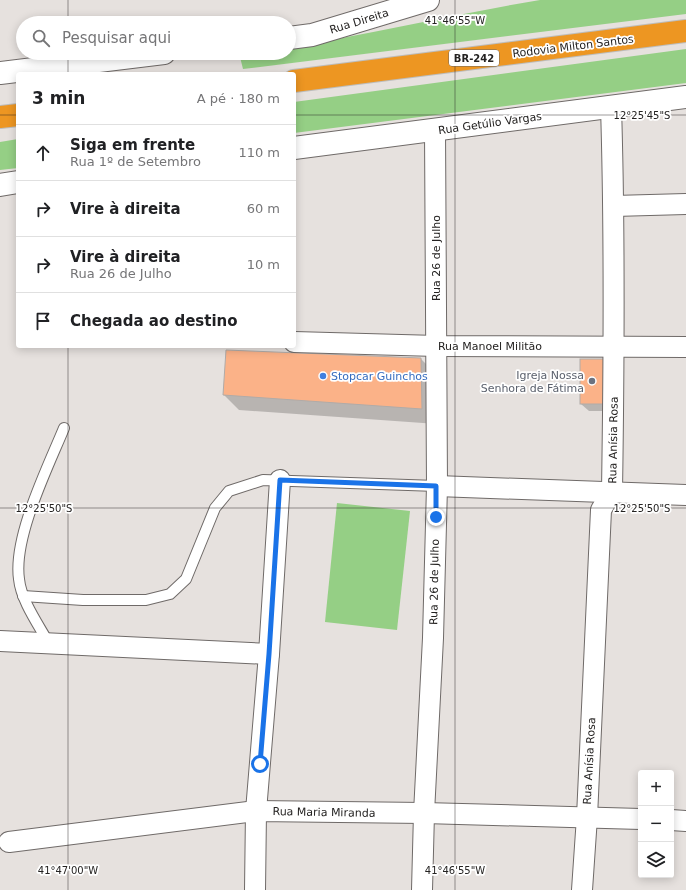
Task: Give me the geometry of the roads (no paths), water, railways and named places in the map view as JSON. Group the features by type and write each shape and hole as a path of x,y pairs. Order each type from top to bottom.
{"highway":[{"name":"Rodovia Milton Santos","path":"296,81 686,31"},
{"path":"0,118 16,115"}],"street":[{"name":"Rua Direita","path":"296,37 312,35 428,0"},
{"path":"0,73 107,60"},
{"name":"Rua Getúlio Vargas","path":"296,148 686,97"},
{"name":"Rua Anísia Rosa","path":"582,890 587,817 601,510 612,492 615,346 614,206 611,107"},
{"name":"Rua 26 de Julho","path":"422,890 424,813 433,638 436,486 435,130"},
{"path":"0,184 16,182"},
{"path":"614,206 686,204"},
{"name":"Rua Manoel Militão","path":"296,342 436,346 686,347"},
{"path":"255,890 256,811 269,654 272,480"},
{"path":"436,486 686,495"},
{"path":"0,641 48,642 269,654"},
{"name":"Rua Maria Miranda","path":"9,842 256,811 424,813 638,819"},
{"path":"674,820 686,821"}],"lane":[{"path":"48,642 23,596 18,579 20,548 34,501 64,428"},
{"path":"23,596 83,600 146,600 170,594 186,579 215,508 229,491 272,480 436,486"}],"place":[{"name":"Stopcar Guinchos","path":"323,376"},
{"name":"Igreja Nossa Senhora de Fátima","path":"592,381"}]}
